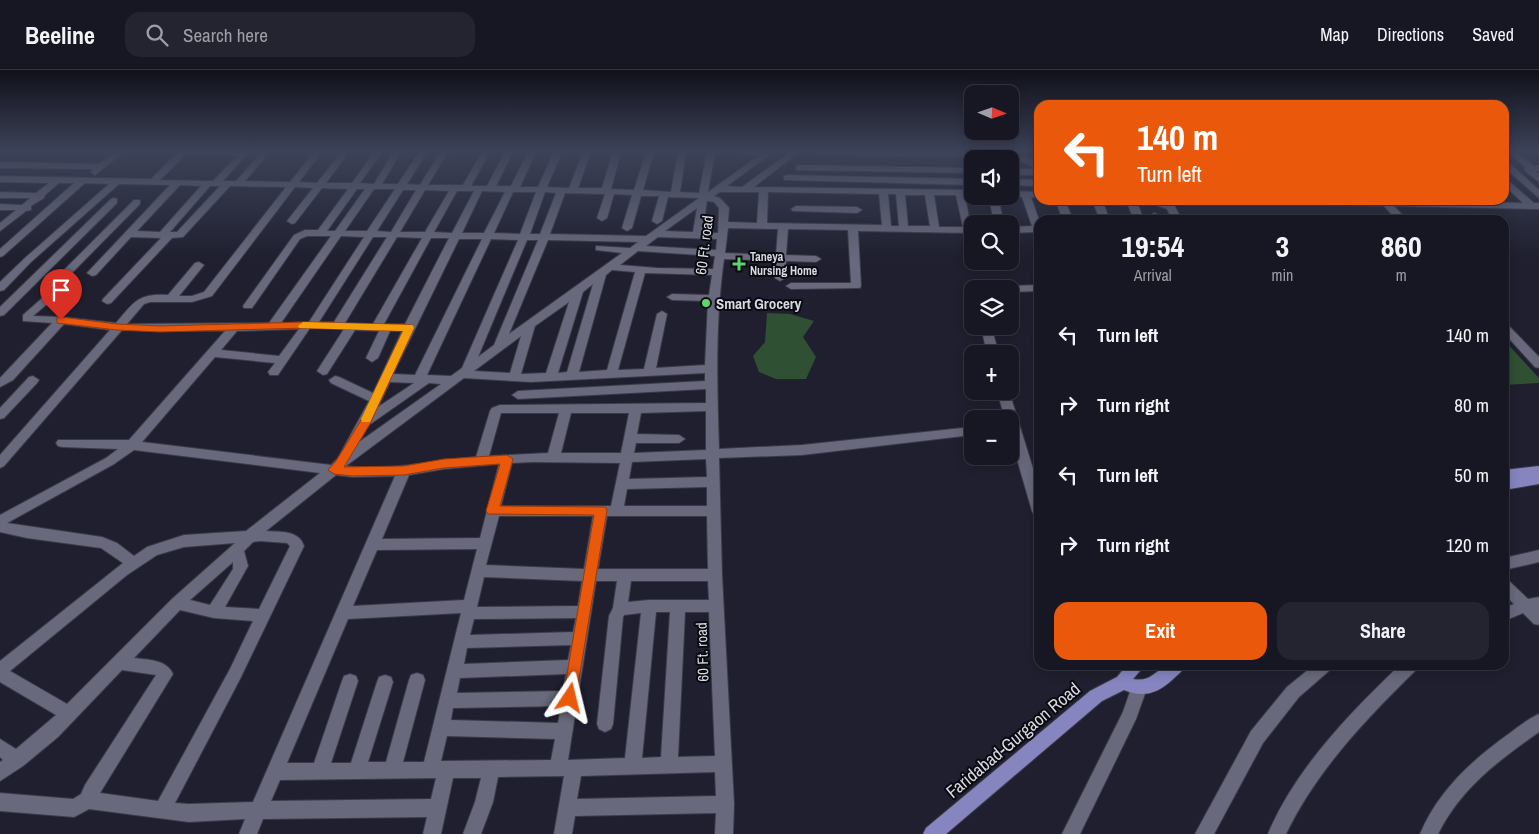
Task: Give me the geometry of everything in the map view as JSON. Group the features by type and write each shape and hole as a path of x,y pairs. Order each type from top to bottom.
{"main road":[{"path":"1509,474 1539,471"},
{"path":"1509,484 1539,480"},
{"name":"Faridabad-Gurgaon Road","path":"932,834 1096,696 1123,682 1132,670"},
{"path":"1123,682 1140,688 1154,686 1170,670"}],"street":[{"path":"0,228 48,188"},
{"path":"0,254 75,188"},
{"path":"0,288 28,260 109,188"},
{"path":"92,273 173,188"},
{"path":"107,301 208,188"},
{"path":"130,234 177,236 183,233 224,188"},
{"path":"0,463 28,433 117,327 144,299 199,298 208,294 289,188"},
{"path":"292,221 318,188"},
{"path":"321,233 353,188"},
{"path":"272,327 373,188"},
{"path":"274,372 309,325 402,188"},
{"name":"60 Ft. road","path":"415,188 708,195 723,205 723,231 714,298 711,369 715,575 725,804 724,834"},
{"path":"337,327 422,188"},
{"path":"498,347 544,237 569,188"},
{"path":"602,218 609,188"},
{"path":"627,228 640,188"},
{"path":"653,231 671,188"},
{"path":"697,235 709,188"},
{"path":"0,773 70,714 118,662 177,603 249,537 337,467 498,347 634,250 653,231 718,188"},
{"path":"915,188 915,192"},
{"path":"1513,188 1536,206"},
{"path":"372,358 381,328 427,236 460,189"},
{"path":"337,467 365,422 455,236 484,189"},
{"path":"708,195 745,189 964,193"},
{"path":"762,226 769,189"},
{"path":"365,422 423,379 488,237 512,190"},
{"path":"461,375 524,237 541,190"},
{"path":"795,227 796,190"},
{"path":"883,192 887,229"},
{"path":"900,192 904,229"},
{"path":"929,192 935,229"},
{"path":"960,193 966,215"},
{"path":"1019,194 1034,194"},
{"path":"1025,194 1034,218"},
{"path":"0,195 64,197"},
{"path":"95,200 160,202"},
{"path":"0,313 114,201"},
{"path":"137,202 62,278 60,282 63,284 27,319 61,320 117,327 234,328 309,325 409,328"},
{"path":"1509,204 1536,206"},
{"path":"1388,205 1397,215"},
{"path":"0,207 50,208"},
{"path":"796,209 857,210"},
{"path":"248,306 297,237 305,233 544,237 653,231 697,235 762,226 964,230"},
{"path":"780,278 783,227"},
{"path":"791,286 856,286 853,228"},
{"path":"1019,230 1034,229"},
{"path":"599,248 816,259"},
{"path":"171,298 199,265"},
{"path":"606,270 717,272"},
{"path":"572,376 606,270"},
{"path":"611,375 641,270"},
{"path":"1019,289 1034,288"},
{"path":"551,377 578,290"},
{"path":"672,297 714,298"},
{"path":"649,372 662,314"},
{"path":"0,383 9,377 61,320"},
{"path":"514,377 532,323"},
{"path":"323,371 351,327"},
{"path":"0,521 110,460 132,445 234,328"},
{"path":"1509,332 1539,364"},
{"path":"212,353 283,360"},
{"path":"386,378 423,379 461,375 551,377 711,369"},
{"path":"0,415 33,380"},
{"path":"335,380 376,399"},
{"path":"518,395 712,385"},
{"path":"480,461 497,410 712,407"},
{"path":"553,458 566,408"},
{"path":"617,510 636,409"},
{"path":"62,443 132,445 337,467 352,472 404,471 444,464 507,459 627,458 802,450 964,432"},
{"path":"631,438 680,438"},
{"path":"1019,450 1034,496"},
{"path":"432,834 438,808 441,728 484,543 507,459"},
{"path":"248,834 404,471"},
{"path":"622,484 714,482"},
{"path":"563,834 567,808 564,731 601,510"},
{"path":"492,511 714,511"},
{"path":"0,527 27,534 102,543 112,547 134,562"},
{"path":"70,714 0,672 134,562 152,551 176,543 275,536 289,538 296,542 297,546 294,553 264,616 162,810"},
{"path":"372,545 484,543"},
{"path":"214,612 241,566 237,550"},
{"path":"1509,563 1539,556"},
{"path":"478,571 591,575 715,575"},
{"path":"605,724 616,616 620,609 625,575"},
{"path":"1509,588 1532,604 1539,619"},
{"path":"177,603 214,612 264,616"},
{"path":"1509,613 1532,604"},
{"path":"620,609 649,606 717,606"},
{"path":"634,766 649,606"},
{"path":"669,765 678,607"},
{"path":"343,613 469,610 585,612"},
{"path":"462,642 580,638"},
{"path":"88,800 91,791 165,674 156,668 118,662"},
{"path":"455,671 575,667"},
{"path":"1204,834 1257,737 1294,692 1319,670"},
{"path":"1277,834 1292,803 1363,711 1406,670"},
{"path":"393,769 417,680"},
{"path":"320,771 350,682"},
{"path":"357,770 385,682"},
{"path":"1071,834 1130,714 1140,688"},
{"path":"448,701 570,698"},
{"path":"1429,834 1446,804 1486,760 1539,722"},
{"path":"441,728 564,731"},
{"path":"0,747 17,760"},
{"path":"274,772 723,764"},
{"path":"472,834 474,824 484,802 491,769"},
{"path":"0,802 74,808 88,800 189,813 258,810 438,808"},
{"path":"567,808 725,804"}],"green space":[{"path":"767,313 790,314 814,321 803,337 816,357 806,379 776,379 759,372 753,356 765,342"},
{"path":"1509,345 1539,378 1539,383 1509,385"}],"slow traffic":[{"path":"303,326 409,328 366,419"}],"place":[{"name":"Taneya Nursing Home","path":"739,264"},
{"name":"Smart Grocery","path":"706,303"}],"route":[{"path":"61,320 117,327 160,329 306,325 409,328 365,422 340,464 334,470 352,472 404,471 444,464 507,459 492,511 601,510 570,698"}]}
